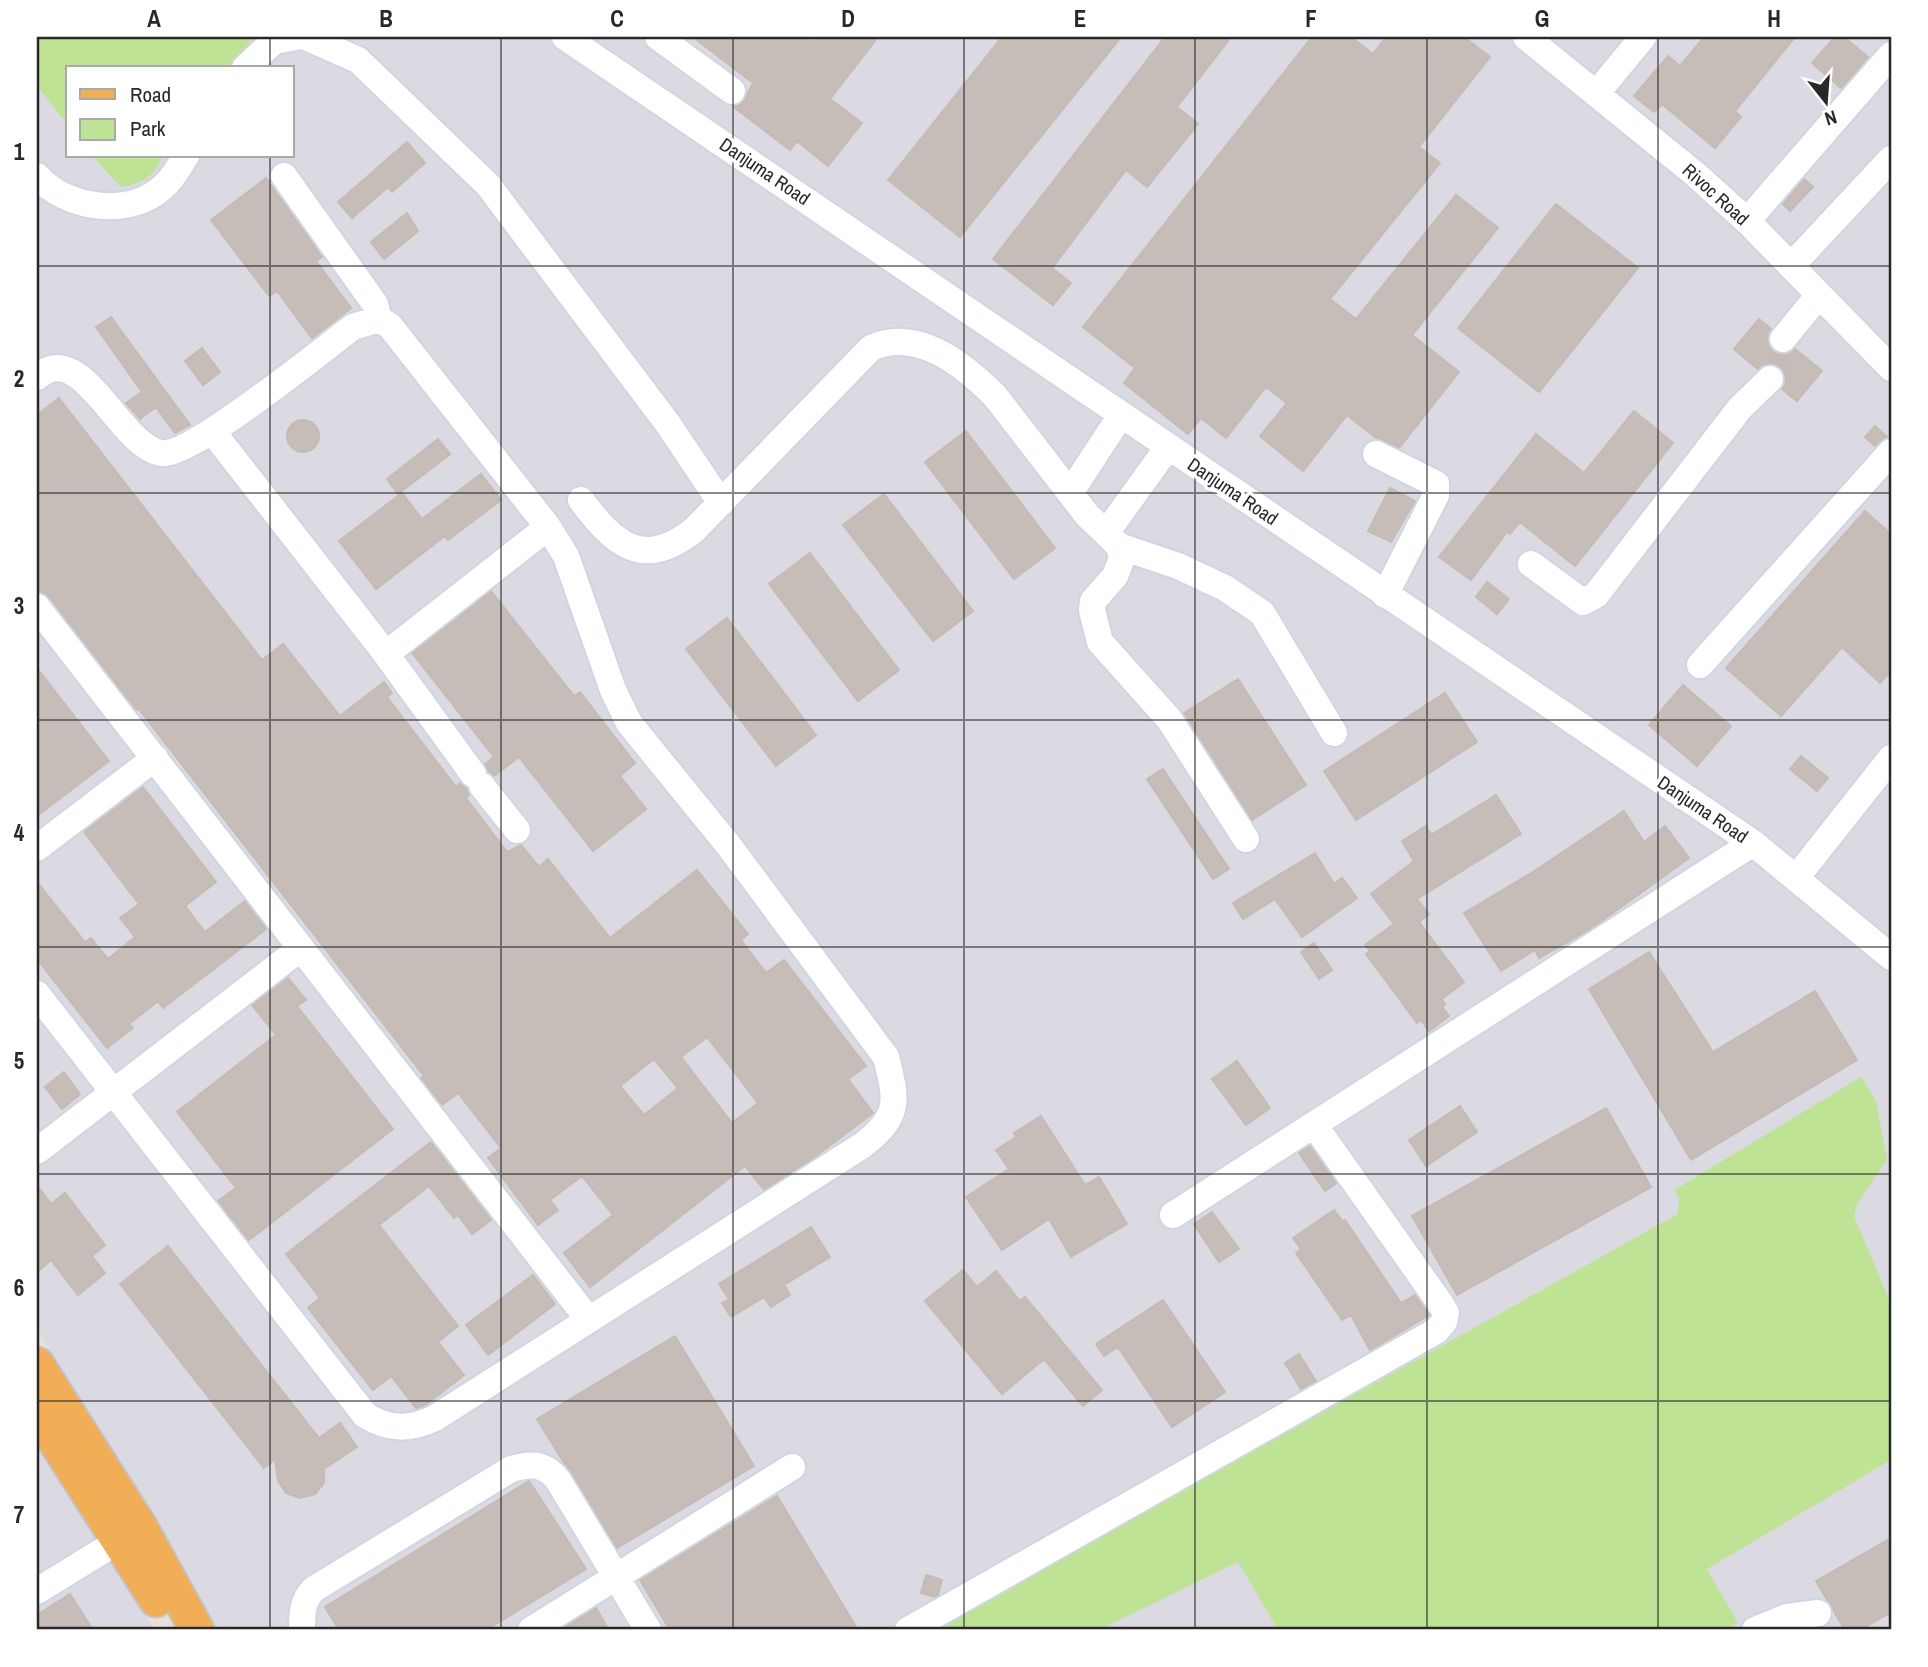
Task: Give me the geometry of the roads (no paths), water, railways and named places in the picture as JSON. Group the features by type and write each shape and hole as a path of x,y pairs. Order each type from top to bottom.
{"main road":[{"path":"37,1364 141,1528 197,1630"},
{"path":"37,1413 120,1540 172,1630"}],"street":[{"path":"247,66 274,41 296,37"},
{"path":"306,37 358,60 488,185 660,413 721,503"},
{"name":"Danjuma Road","path":"565,37 1753,843 1891,957"},
{"path":"658,37 732,91"},
{"name":"Rivoc Road","path":"1526,37 1747,221 1891,368"},
{"path":"1596,94 1643,37"},
{"path":"1747,221 1891,55"},
{"path":"37,176 59,195 86,204 132,203 163,188 185,158"},
{"path":"1791,266 1891,159"},
{"path":"37,994 365,1415 380,1425 418,1426 863,1145 885,1127 895,1096 886,1057 729,846 629,723 613,690 566,556 548,527 400,336 379,319 375,304 285,176"},
{"path":"1789,344 1826,302"},
{"path":"37,377 58,368 73,371 85,380 137,442 148,450 164,454 212,431 353,327 379,319"},
{"path":"581,500 605,531 624,544 647,551 664,549 678,542 721,503 853,363 871,348 887,341 906,339 934,349 980,380 1070,493 1113,540 1122,558 1115,576 1093,601 1092,610 1100,642 1169,719 1246,839"},
{"path":"1531,564 1577,599 1589,600 1725,432 1764,374"},
{"path":"1070,493 1121,415"},
{"path":"212,431 386,654 477,780 517,830"},
{"path":"1113,540 1168,447"},
{"path":"1700,665 1891,452"},
{"path":"1376,454 1436,484 1436,495 1385,595"},
{"path":"386,654 548,527"},
{"path":"1113,540 1225,588 1262,613 1334,733"},
{"path":"37,607 588,1319"},
{"path":"37,848 155,758"},
{"path":"1796,878 1891,758"},
{"path":"1173,1215 1753,843"},
{"path":"37,1151 301,948"},
{"path":"908,1630 1436,1331 1444,1322 1446,1313 1440,1303 1315,1126"},
{"path":"302,1630 302,1610 307,1595 314,1589 511,1469 524,1465 538,1465 550,1469 558,1479 648,1630"},
{"path":"531,1630 792,1467"},
{"path":"37,1591 120,1540"},
{"path":"1755,1630 1787,1617 1818,1613"}],"tunnel":[{"path":"1770,379 1795,349"}]}
